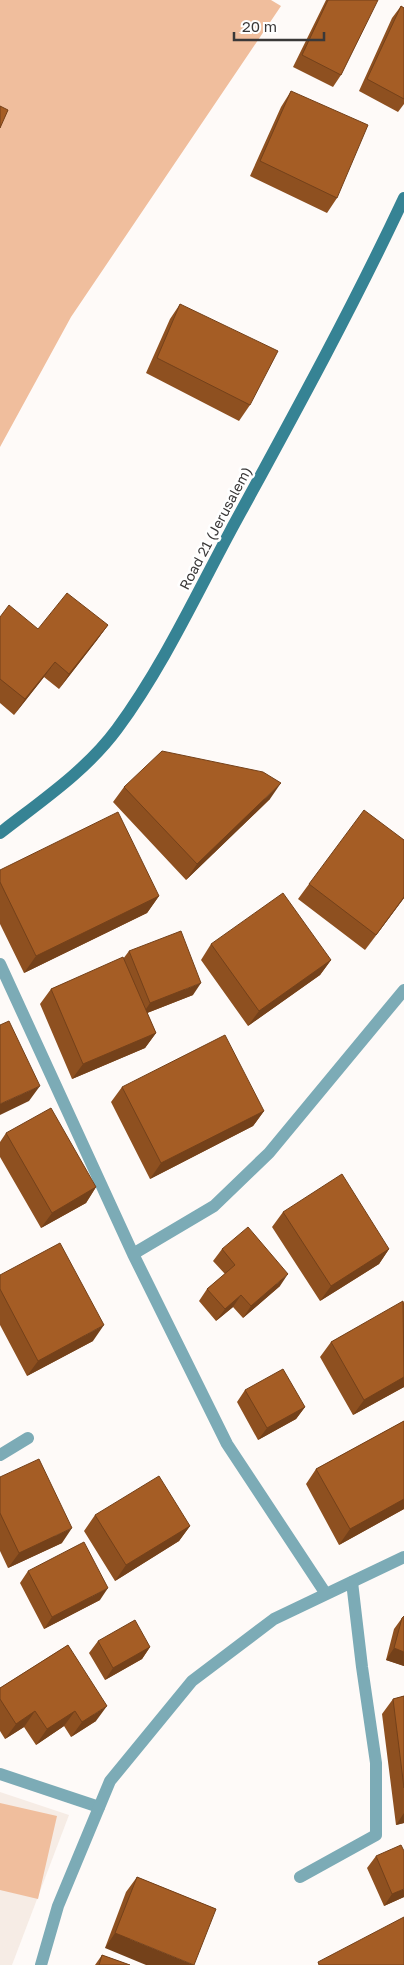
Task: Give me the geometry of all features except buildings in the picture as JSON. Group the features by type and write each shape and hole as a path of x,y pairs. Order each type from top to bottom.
{"main road":[{"name":"Road 21 (Jerusalem)","path":"0,833 91,760 117,730 147,684 373,264 404,198"}],"street":[{"path":"0,964 133,1254 227,1444 326,1594"},
{"path":"133,1254 214,1206 269,1153 404,990"},
{"path":"0,1455 28,1438"},
{"path":"42,1965 58,1906 110,1781 192,1681 274,1619 404,1557"},
{"path":"300,1878 376,1834 376,1763 352,1582"},
{"path":"0,1774 99,1806"}],"shaded area":[{"path":"0,0 271,0 281,6 71,317 0,447"},
{"path":"0,1792 69,1815 12,1965 0,1965"},
{"path":"0,1803 57,1816 38,1899 0,1890"}]}
